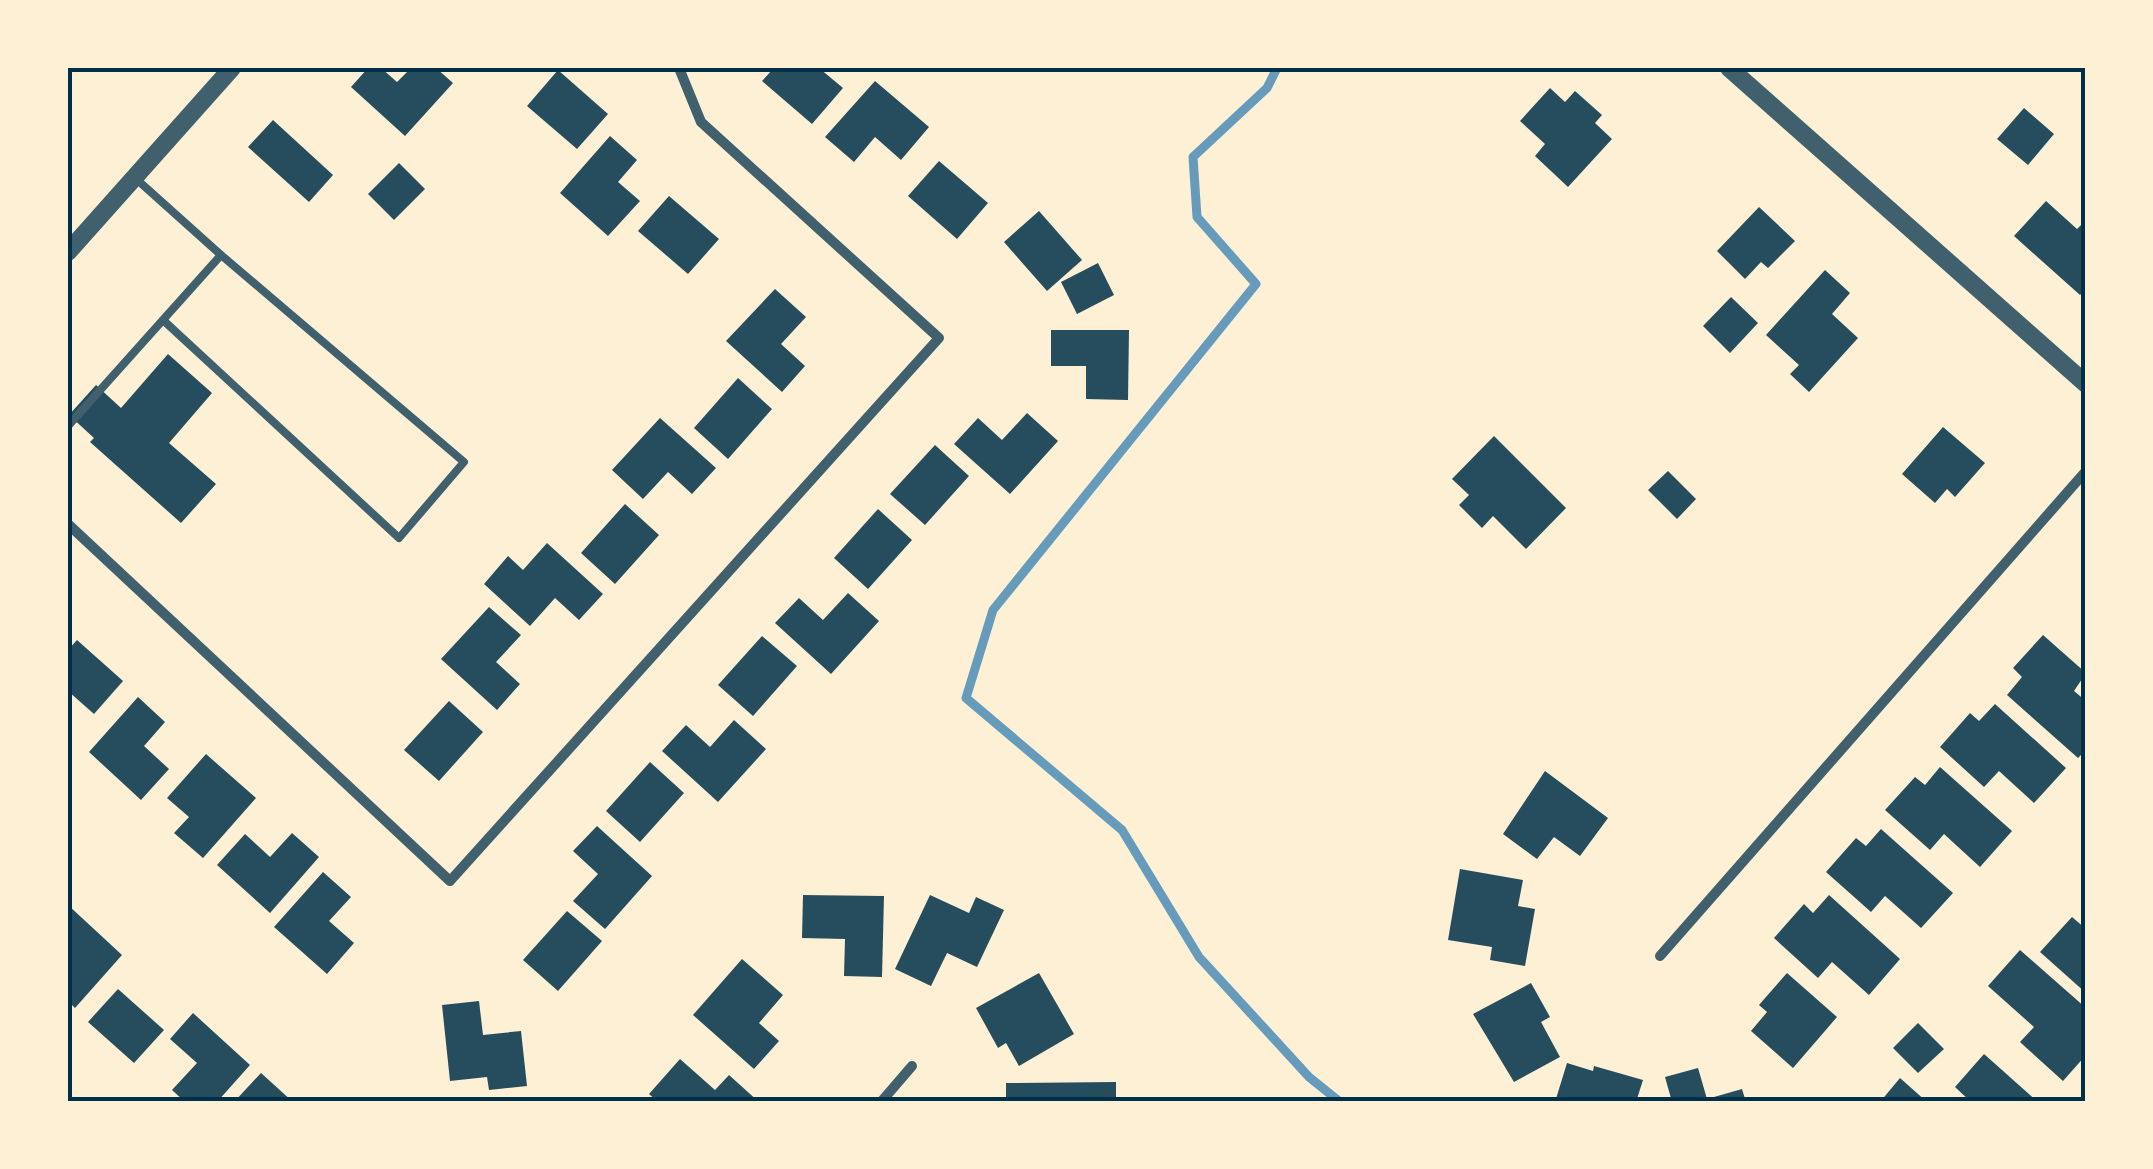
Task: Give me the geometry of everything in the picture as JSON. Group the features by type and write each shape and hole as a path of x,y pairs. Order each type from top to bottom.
{"street":[{"path":"68,524 450,881 939,338 701,122 679,68"},
{"path":"1729,68 2086,384"},
{"path":"68,252 229,69"},
{"path":"1660,956 2086,471"},
{"path":"880,1102 912,1066"}],"lane":[{"path":"134,177 464,462 399,538 163,320"},
{"path":"68,426 221,255"}],"building":[{"path":"368,68 381,68 397,82 411,68 436,68 453,83 405,136 351,87"},
{"path":"774,68 819,68 843,88 812,124 762,81"},
{"path":"558,70 608,114 577,149 527,106"},
{"path":"875,81 929,127 901,160 875,137 854,162 825,137"},
{"path":"1550,88 1565,102 1575,91 1602,115 1595,123 1612,139 1568,187 1535,156 1545,144 1520,121"},
{"path":"2024,108 2054,134 2028,165 1997,139"},
{"path":"273,120 333,175 309,202 248,147"},
{"path":"610,136 637,160 618,182 640,201 608,236 560,193"},
{"path":"939,161 988,203 957,239 908,196"},
{"path":"399,163 425,189 394,220 368,194"},
{"path":"669,196 719,239 688,274 638,231"},
{"path":"2046,201 2077,229 2086,220 2086,289 2080,295 2014,236"},
{"path":"1759,207 1795,241 1768,268 1761,262 1745,279 1717,251"},
{"path":"1039,211 1082,260 1047,291 1004,242"},
{"path":"1098,263 1114,295 1077,314 1061,282"},
{"path":"1825,270 1850,293 1832,314 1858,338 1809,392 1790,374 1799,365 1766,335"},
{"path":"775,289 806,317 781,344 805,366 782,392 726,341"},
{"path":"1731,297 1758,323 1730,353 1703,326"},
{"path":"1051,330 1129,330 1128,400 1086,399 1086,366 1051,366"},
{"path":"168,354 212,393 169,443 216,484 181,523 90,442 94,438 69,415 96,385 121,408"},
{"path":"738,378 772,409 728,459 694,428"},
{"path":"1027,413 1058,441 1010,494 954,444 978,418 1002,440"},
{"path":"660,418 716,468 692,494 668,472 643,499 612,470"},
{"path":"1943,427 1985,463 1955,497 1947,489 1935,503 1902,474"},
{"path":"1494,436 1566,508 1526,549 1493,516 1482,528 1459,505 1469,495 1452,479"},
{"path":"935,445 969,476 925,525 890,494"},
{"path":"1668,471 1696,499 1677,519 1648,490"},
{"path":"625,504 659,535 615,584 581,553"},
{"path":"878,509 912,540 868,589 834,558"},
{"path":"547,543 603,594 579,620 555,598 530,626 484,584 508,556 523,570"},
{"path":"848,593 879,621 831,674 775,623 799,598 823,620"},
{"path":"489,607 521,635 496,662 520,684 497,710 441,659"},
{"path":"2043,635 2086,673 2074,691 2086,701 2086,750 2078,758 2007,695 2022,677 2013,668"},
{"path":"762,636 797,666 753,716 718,685"},
{"path":"77,640 123,681 94,714 68,691 68,650"},
{"path":"138,697 165,722 144,746 169,769 141,800 89,752"},
{"path":"449,701 483,732 439,781 404,750"},
{"path":"1995,704 2066,768 2034,803 1999,771 1984,787 1940,747 1970,713 1979,721"},
{"path":"734,720 766,749 718,802 662,751 686,725 710,747"},
{"path":"206,754 256,798 203,858 174,833 189,817 167,798"},
{"path":"650,762 684,793 640,842 606,811"},
{"path":"1940,767 2012,831 1980,867 1944,834 1930,850 1885,810 1915,777 1925,785"},
{"path":"1545,771 1608,818 1580,856 1554,837 1537,859 1503,834"},
{"path":"597,826 652,876 605,929 573,901 598,874 573,851"},
{"path":"1881,829 1953,893 1921,928 1885,896 1871,912 1826,872 1856,838 1866,846"},
{"path":"292,833 319,857 270,913 217,865 245,834 270,857"},
{"path":"1460,869 1523,880 1518,906 1535,909 1525,966 1490,960 1492,947 1448,940"},
{"path":"323,872 351,897 329,921 354,943 327,974 274,927"},
{"path":"803,895 884,896 882,977 844,976 845,939 802,938"},
{"path":"930,895 969,913 976,897 1004,910 977,967 947,953 931,986 895,969"},
{"path":"1829,895 1900,959 1869,995 1832,962 1818,978 1774,938 1804,904 1813,913"},
{"path":"68,905 122,955 75,1008 68,1001"},
{"path":"567,911 602,941 558,991 523,960"},
{"path":"2072,917 2086,929 2086,993 2040,952"},
{"path":"2020,950 2086,1008 2086,1055 2063,1081 2020,1042 2034,1027 1988,986"},
{"path":"742,959 783,995 759,1023 779,1041 754,1069 693,1015"},
{"path":"1039,973 1074,1034 1019,1066 1006,1043 998,1048 976,1008"},
{"path":"1787,973 1837,1017 1793,1068 1751,1031 1767,1012 1759,1005"},
{"path":"1531,983 1550,1017 1541,1022 1560,1057 1514,1082 1473,1014"},
{"path":"118,989 164,1030 134,1063 88,1022"},
{"path":"479,1001 483,1035 521,1031 527,1086 489,1090 487,1077 450,1081 442,1005"},
{"path":"193,1013 250,1065 217,1102 185,1102 172,1090 197,1063 170,1039"},
{"path":"1918,1023 1944,1049 1918,1073 1893,1048"},
{"path":"1984,1054 2038,1102 1971,1102 1955,1087"},
{"path":"680,1059 715,1090 729,1075 759,1102 658,1102 649,1094"},
{"path":"1567,1063 1643,1080 1636,1102 1555,1102"},
{"path":"1698,1068 1707,1099 1742,1089 1746,1102 1672,1102 1665,1077"},
{"path":"261,1073 293,1102 234,1102"},
{"path":"1900,1078 1927,1102 1880,1102"},
{"path":"1116,1082 1116,1102 1006,1102 1006,1083"}],"waterway":[{"path":"1277,68 1267,88 1193,157 1197,217 1256,284 993,610 966,698 1122,830 1199,957 1309,1077 1340,1102"}]}
